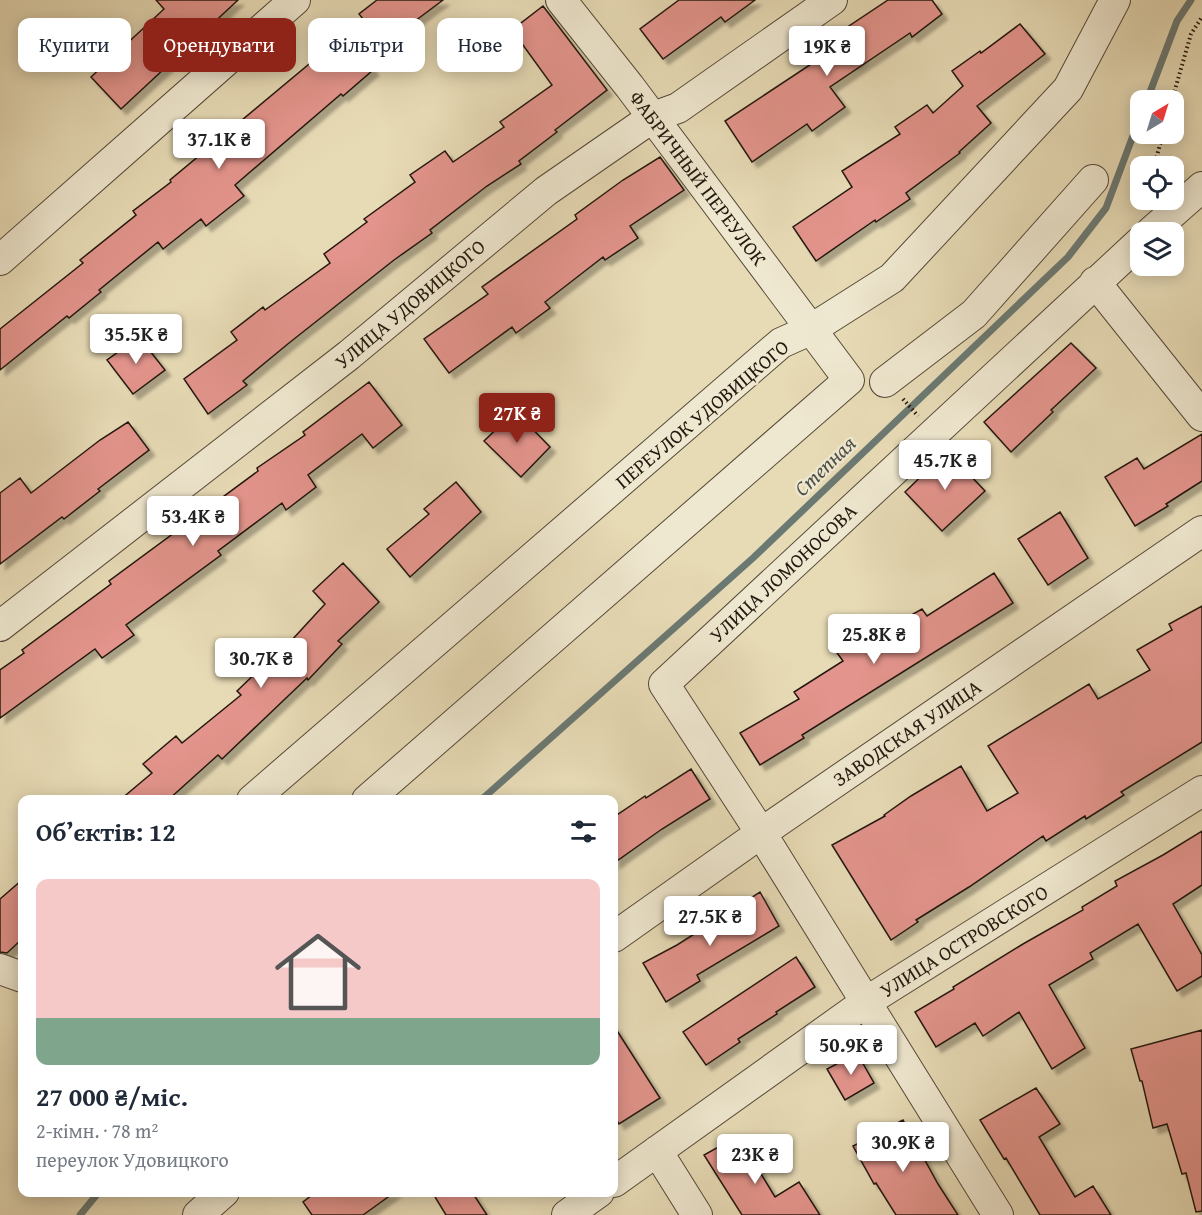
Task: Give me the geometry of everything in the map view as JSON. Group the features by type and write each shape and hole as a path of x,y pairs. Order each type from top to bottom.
{"street":[{"path":"0,261 295,0"},
{"name":"ФАБРИЧНЫЙ ПЕРЕУЛОК","path":"561,0 653,117 849,380"},
{"name":"УЛИЦА УДОВИЦКОГО","path":"0,626 349,355 546,191 653,117 678,108 832,0"},
{"name":"ПЕРЕУЛОК УДОВИЦКОГО","path":"258,795 781,344 810,330 892,278 1068,89 1115,0"},
{"path":"373,795 849,380 893,389 974,314 1093,180"},
{"path":"1162,222 1202,187"},
{"name":"УЛИЦА ЛОМОНОСОВА","path":"761,833 664,684 1130,251"},
{"path":"1095,282 1202,416"},
{"name":"ЗАВОДСКАЯ УЛИЦА","path":"618,934 761,833 1202,531"},
{"name":"УЛИЦА ОСТРОВСКОГО","path":"618,1179 866,1002 1202,791"},
{"path":"761,833 998,1215"},
{"path":"0,969 18,976"},
{"path":"657,1151 697,1215"},
{"path":"198,1215 218,1197"},
{"path":"567,1215 592,1197"}],"path":[{"path":"1175,90 1191,34 1202,17"}],"building":[{"path":"156,0 238,0 219,18 154,18 164,9"},
{"path":"377,0 443,0 419,18 362,18 359,14"},
{"path":"679,0 755,0 725,22 721,17 663,59 640,29"},
{"path":"888,0 932,0 942,14 912,37 910,33 830,87 845,107 812,131 807,124 752,162 725,121 840,45 834,36"},
{"path":"543,6 607,90 555,130 557,132 519,161 521,164 487,186 430,230 432,233 289,343 243,381 247,385 208,414 184,379 237,340 231,332 263,307 265,310 330,263 324,254 367,222 364,219 415,182 410,175 445,151 453,162 504,127 500,122 552,85 523,45 523,21"},
{"path":"1020,24 1045,54 977,106 991,123 960,153 906,193 910,199 816,261 793,227 852,187 842,171 900,134 895,127 927,105 933,113 963,86 952,71"},
{"path":"143,29 143,72 161,72 121,109 91,77 96,72 131,72 131,40"},
{"path":"308,65 308,72 371,72 343,96 341,94 235,185 244,196 206,226 201,219 163,249 158,242 99,290 101,292 69,318 67,316 0,370 0,329 83,263 80,260 136,215 133,211 171,182 170,180"},
{"path":"660,157 684,190 630,226 638,238 605,260 603,257 545,302 550,308 516,333 512,327 449,373 424,339 488,294 482,287 577,219 575,215 623,180"},
{"path":"139,337 165,370 133,394 107,360"},
{"path":"1071,343 1096,368 1011,452 984,422"},
{"path":"369,382 402,425 373,448 362,434 308,475 316,487 286,510 282,503 218,551 221,555 126,625 134,635 102,658 95,649 0,718 0,670 24,653 22,650 111,584 109,581 258,471 257,468 305,435 303,432"},
{"path":"515,411 550,447 521,477 484,441"},
{"path":"128,422 149,450 98,489 100,491 64,519 62,517 0,564 0,493 20,478 31,493 100,440"},
{"path":"1202,434 1202,481 1135,526 1105,477 1137,458 1144,469"},
{"path":"947,451 985,491 942,531 905,492"},
{"path":"456,482 481,512 410,577 387,549 429,514 424,509"},
{"path":"1060,512 1088,558 1048,585 1018,539"},
{"path":"343,563 379,602 338,641 342,644 308,680 307,678 222,759 218,755 174,795 126,795 152,773 143,764 176,736 182,743 241,695 237,691 264,665 267,667 325,604 313,591"},
{"path":"994,573 1013,603 802,735 804,738 760,765 740,733 799,699 794,692 843,661 830,643 863,623 872,637 922,609 927,616"},
{"path":"1202,606 1202,742 1121,792 1124,795 1086,819 1085,816 1046,841 1043,836 916,920 918,922 891,940 832,845 885,816 911,796 961,766 987,811 1018,793 988,746 1089,684 1098,699 1150,670 1137,650 1172,630 1169,624"},
{"path":"691,769 710,799 618,860 618,814 645,796 646,798"},
{"path":"1202,831 1202,885 1173,904 1202,955 1202,976 1177,991 1138,924 1090,953 1093,959 1049,985 1085,1048 1052,1069 1019,1012 983,1036 975,1023 936,1047 915,1012 1023,944 1083,910 1082,907 1117,886 1115,881"},
{"path":"18,883 18,943 7,953 0,952 0,899"},
{"path":"760,892 779,926 697,975 700,981 666,1002 643,963 677,945"},
{"path":"796,957 815,987 738,1039 740,1042 706,1065 683,1032"},
{"path":"1202,1030 1202,1211 1196,1212 1186,1173 1182,1174 1167,1124 1153,1128 1142,1081 1140,1081 1131,1049"},
{"path":"618,1032 660,1098 619,1124 618,1122"},
{"path":"857,1053 874,1083 845,1100 827,1069"},
{"path":"1036,1088 1060,1124 1039,1137 1075,1197 1093,1186 1111,1215 1040,1215 980,1120"},
{"path":"903,1120 958,1215 896,1215 876,1183 874,1184 853,1146"},
{"path":"738,1136 775,1197 799,1182 820,1215 742,1215 704,1155"},
{"path":"310,1197 388,1197 363,1215 312,1215 303,1202"},
{"path":"435,1197 475,1197 487,1215 446,1215"}],"waterway":[{"name":"Степная","path":"1151,90 1177,21 1191,0"},
{"name":"Степная","path":"487,795 753,558 1068,257 1106,208 1130,144"},
{"path":"80,1215 95,1197"}]}
